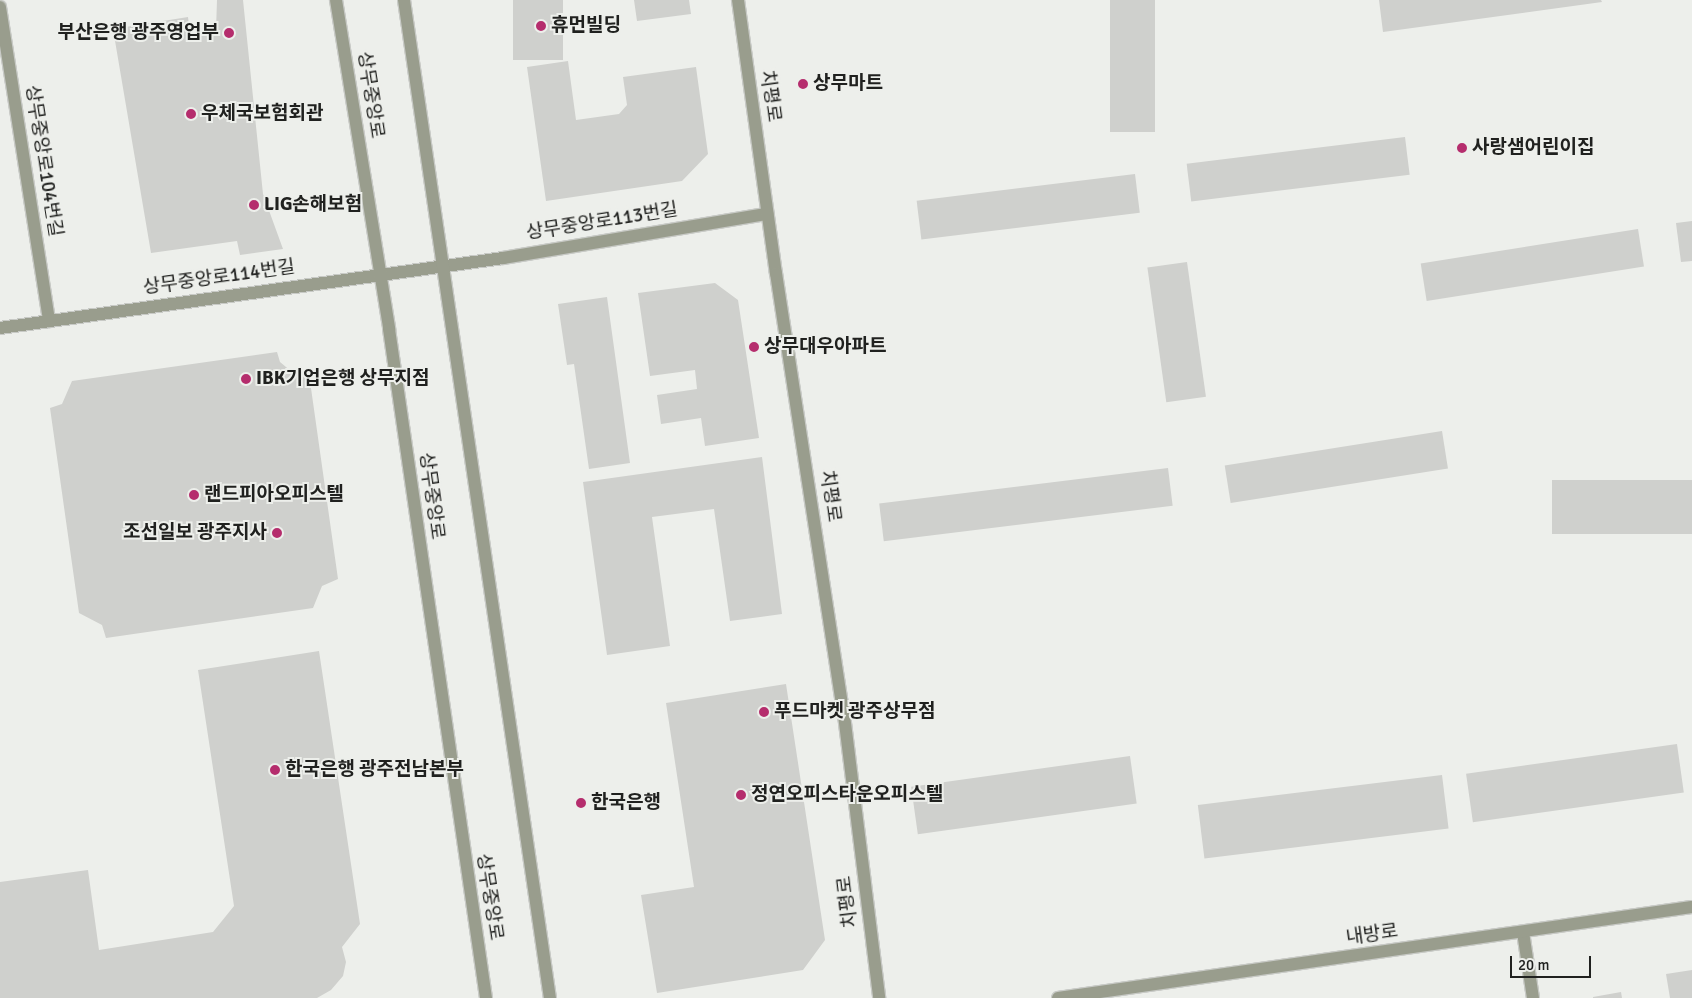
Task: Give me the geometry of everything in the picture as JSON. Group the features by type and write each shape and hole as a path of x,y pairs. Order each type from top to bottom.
{"street":[{"name":"상무중앙로","path":"336,0 380,275 486,998"},
{"path":"404,0 550,998"},
{"name":"치평로","path":"738,0 767,214 844,715 879,998"},
{"name":"상무중앙로104번길","path":"0,7 49,321"},
{"name":"상무중앙로113번길","path":"443,266 767,214"},
{"name":"상무중앙로114번길","path":"0,328 443,266"},
{"name":"내방로","path":"1058,998 1692,907"},
{"path":"1524,932 1532,998"}],"building":[{"name":"우체국보험회관","path":"217,0 243,0 263,194 283,249 240,255 237,241 151,253 113,29 188,17 190,34 216,30"},
{"name":"휴먼빌딩","path":"513,0 563,0 563,60 513,60"},
{"name":"휴먼빌딩","path":"634,0 689,0 691,14 637,21"},
{"path":"1110,0 1155,0 1155,132 1110,132"},
{"path":"1379,0 1601,0 1602,2 1383,32"},
{"path":"568,61 576,120 619,114 627,105 623,77 696,67 708,154 682,181 546,201 527,67"},
{"path":"1405,137 1410,175 1191,202 1187,164"},
{"path":"1135,174 1140,213 921,240 917,201"},
{"path":"1692,221 1692,261 1681,262 1676,223"},
{"path":"1638,229 1644,267 1427,301 1421,263"},
{"path":"1187,262 1206,397 1166,402 1147,268"},
{"path":"715,283 738,300 759,438 705,446 701,418 661,424 657,395 697,389 695,370 650,376 638,293"},
{"path":"607,297 630,463 589,469 574,364 567,365 558,304"},
{"name":"랜드피아오피스텔","path":"277,352 280,362 292,372 309,374 338,579 322,586 313,608 106,638 102,625 79,613 50,408 62,404 72,381"},
{"path":"1442,431 1448,469 1231,503 1225,465"},
{"path":"762,457 782,614 730,621 714,509 652,517 670,646 607,655 583,482"},
{"path":"1168,468 1173,506 884,541 879,503"},
{"path":"1552,480 1692,480 1692,534 1552,534"},
{"name":"한국은행 광주전남본부","path":"319,651 360,924 342,947 346,962 343,976 331,990 317,998 0,998 0,882 88,870 99,950 213,932 234,906 198,670"},
{"name":"정연오피스타운오피스텔","path":"786,684 825,940 803,970 657,993 641,895 694,887 666,703"},
{"path":"1677,744 1684,793 1473,822 1466,774"},
{"path":"1130,756 1137,804 918,834 911,787"},
{"path":"1442,775 1449,829 1204,859 1198,805"},
{"path":"1692,970 1692,998 1670,998 1666,974"},
{"path":"1621,992 1622,998 1593,998 1593,997"}],"place":[{"name":"휴먼빌딩","path":"541,26"},
{"name":"부산은행 광주영업부","path":"229,33"},
{"name":"상무마트","path":"803,84"},
{"name":"우체국보험회관","path":"191,114"},
{"name":"사랑샘어린이집","path":"1462,148"},
{"name":"LIG손해보험","path":"254,205"},
{"name":"상무대우아파트","path":"754,347"},
{"name":"IBK기업은행 상무지점","path":"246,379"},
{"name":"랜드피아오피스텔","path":"194,495"},
{"name":"조선일보 광주지사","path":"277,533"},
{"name":"푸드마켓 광주상무점","path":"764,712"},
{"name":"한국은행 광주전남본부","path":"275,770"},
{"name":"정연오피스타운오피스텔","path":"741,795"},
{"name":"한국은행","path":"581,803"}]}
